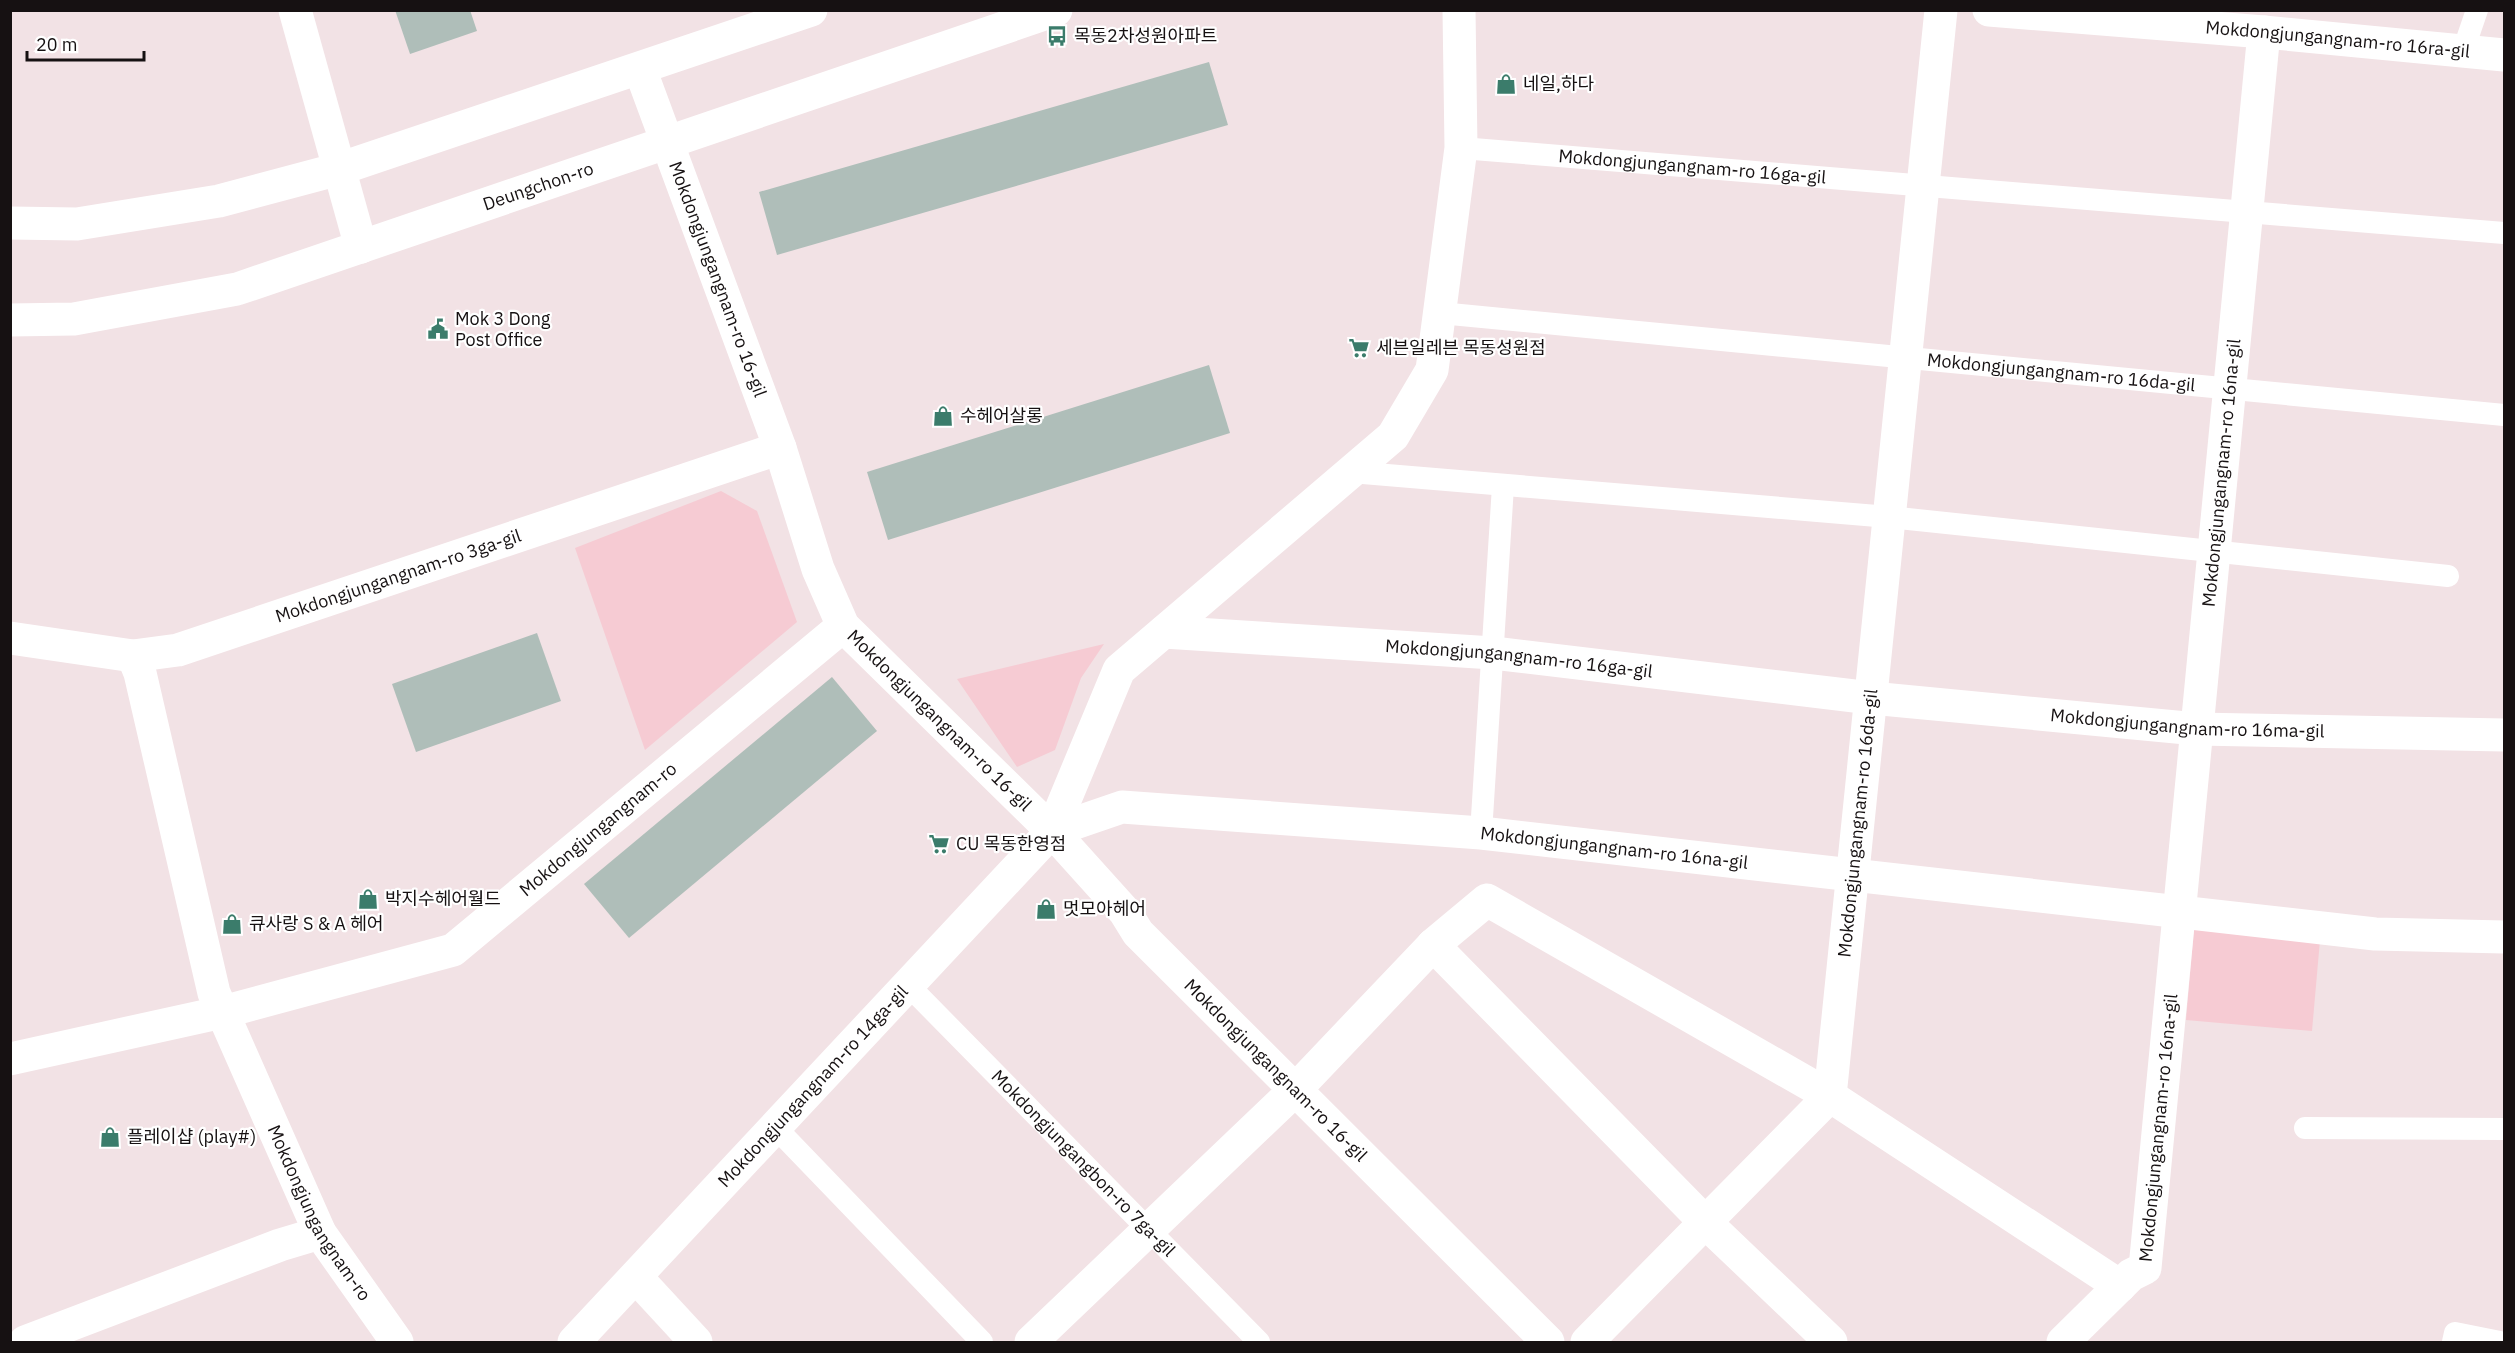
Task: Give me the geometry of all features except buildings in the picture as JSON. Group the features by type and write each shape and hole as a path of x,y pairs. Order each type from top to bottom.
{"street":[{"path":"295,10 361,247"},
{"path":"10,223 77,224 219,201 339,169 811,10"},
{"name":"Deungchon-ro","path":"10,320 74,319 237,289 1056,10"},
{"path":"1052,831 1119,670 1393,436 1432,370 1461,148 1459,10"},
{"name":"Mokdongjungangnam-ro 16da-gil","path":"1830,1096 1941,10"},
{"name":"Mokdongjungangnam-ro 16ra-gil","path":"1989,10 2264,32 2505,56"},
{"name":"Mokdongjungangnam-ro 16na-gil","path":"2063,1342 2131,1275 2145,1268 2264,32"},
{"name":"Mokdongjungangnam-ro 16-gil","path":"640,69 780,448 818,569 843,626 1052,831 1125,912 1138,933 1548,1342"},
{"name":"Mokdongjungangnam-ro 3ga-gil","path":"10,638 133,656 178,650 780,448"},
{"name":"Mokdongjungangnam-ro","path":"10,1059 223,1012 453,950 843,626"},
{"name":"Mokdongjungangnam-ro 16ga-gil","path":"1164,632 1493,653 1871,698"},
{"name":"Mokdongjungangnam-ro","path":"133,656 140,673 214,993 320,1233 397,1342"},
{"name":"Mokdongjungangnam-ro 16ma-gil","path":"1871,698 2197,729 2505,735"},
{"name":"Mokdongjungangnam-ro 16na-gil","path":"1052,831 1122,807 1481,833 2374,934 2505,937"},
{"name":"Mokdongjungangnam-ro 14ga-gil","path":"574,1342 1052,831"},
{"path":"1031,1342 1296,1089 1433,945 1487,900 1830,1096 2120,1286"},
{"path":"1433,945 1705,1222 1831,1342"},
{"path":"1587,1342 1830,1096"},
{"path":"25,1342 280,1245 320,1233"},
{"path":"636,1277 696,1342"}],"lane":[{"path":"2463,51 2477,10"},
{"name":"Mokdongjungangnam-ro 16ga-gil","path":"1461,148 1923,187"},
{"path":"1923,187 2505,233"},
{"path":"1440,313 1906,357"},
{"name":"Mokdongjungangnam-ro 16da-gil","path":"1906,357 2505,415"},
{"path":"1351,472 1889,517 2448,576"},
{"path":"1481,833 1503,486"},
{"name":"Mokdongjungangbon-ro 7ga-gil","path":"908,985 1259,1342"},
{"path":"775,1127 982,1342"},
{"path":"2305,1128 2505,1129"},
{"path":"2452,1342 2455,1333 2500,1342"}],"shaded area":[{"path":"721,491 757,511 797,622 645,750 575,548"},
{"path":"1104,644 1081,678 1055,750 1017,767 957,679"},
{"path":"2194,929 2320,940 2312,1031 2186,1020"}],"place":[{"name":"목동2차성원아파트","path":"1057,36"},
{"name":"네일,하다","path":"1506,84"},
{"name":"Mok 3 Dong Post Office","path":"438,329"},
{"name":"세븐일레븐 목동성원점","path":"1359,348"},
{"name":"수헤어살롱","path":"943,416"},
{"name":"CU 목동한영점","path":"939,844"},
{"name":"박지수헤어월드","path":"368,899"},
{"name":"멋모아헤어","path":"1046,909"},
{"name":"큐사랑 S & A 헤어","path":"232,924"},
{"name":"플레이샵 (play#)","path":"110,1137"}]}
